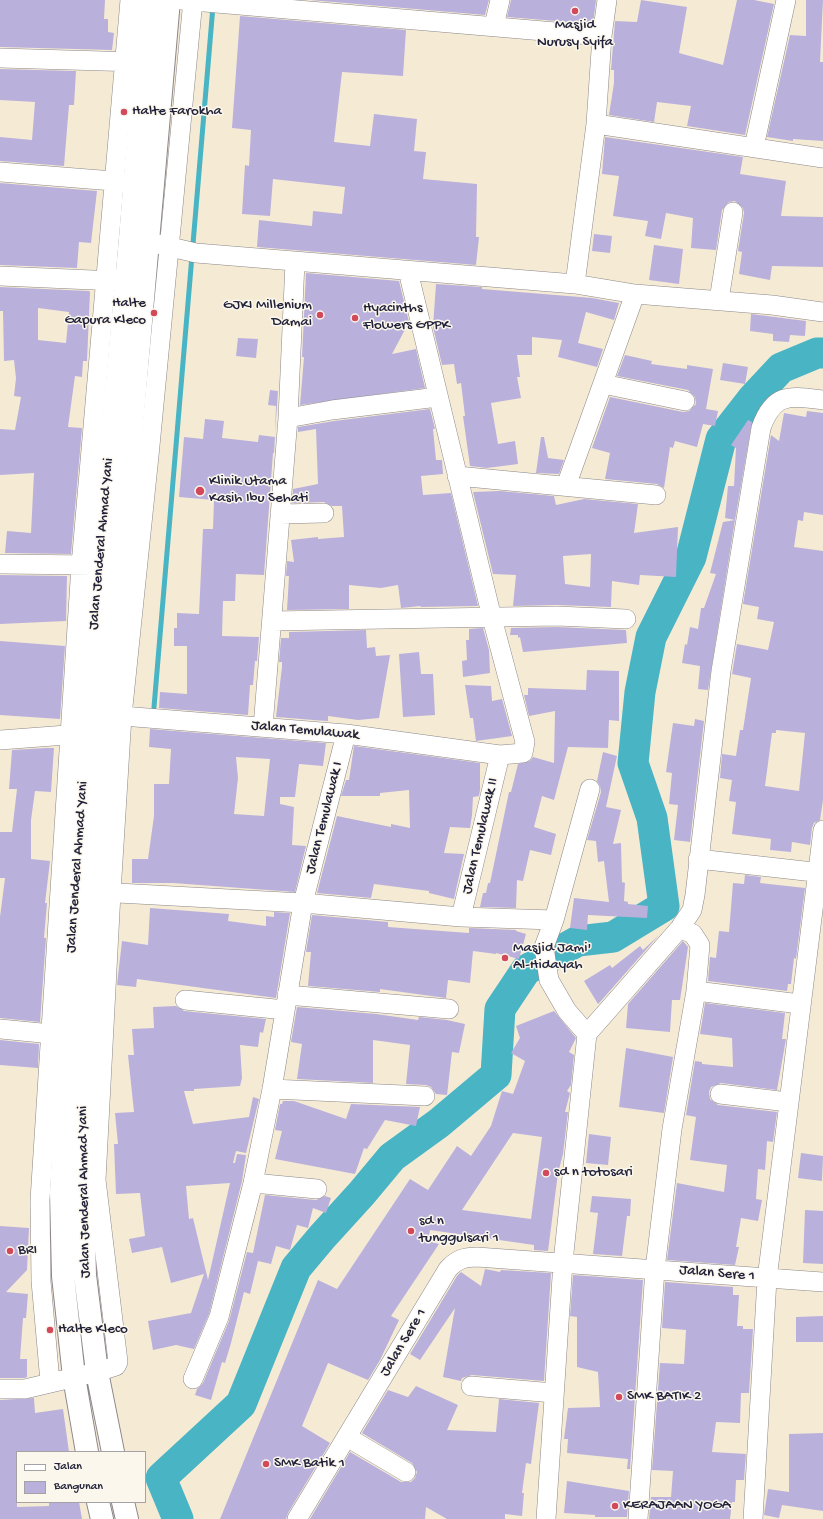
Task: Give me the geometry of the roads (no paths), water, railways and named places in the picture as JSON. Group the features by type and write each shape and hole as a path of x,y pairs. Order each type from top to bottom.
{"highway":[{"path":"125,282 124,182 133,62 148,0"},
{"path":"125,282 148,243 168,0"},
{"name":"Jalan Jenderal Ahmad Yani","path":"113,1451 97,1372 85,1275 82,1170 92,1102 75,1073 59,1035 62,981 110,805 126,586 143,416 125,282"},
{"name":"Jalan Jenderal Ahmad Yani","path":"87,1451 74,1377 63,1276 61,1192 75,1073 85,1036 99,966 86,894 75,783 90,565 100,456 125,282"},
{"path":"98,1503 102,1519"},
{"path":"123,1503 127,1519"}],"street":[{"path":"0,58 133,62 130,0"},
{"path":"180,0 339,7 494,26 602,36"},
{"path":"494,26 500,0"},
{"path":"575,284 596,124 602,36 607,0"},
{"path":"754,146 786,0"},
{"path":"143,416 172,246 205,1"},
{"path":"596,124 754,146 823,158"},
{"path":"0,172 124,182"},
{"path":"718,300 733,212"},
{"path":"148,243 172,246 196,252 295,262 575,284 635,294 772,305 823,312"},
{"path":"263,727 288,418 295,262"},
{"path":"408,271 492,618"},
{"path":"0,276 125,282"},
{"path":"566,486 635,294"},
{"path":"603,384 685,401"},
{"path":"288,418 332,410 438,397"},
{"path":"546,1519 563,1262 587,1034 680,928 692,910 721,671 761,428 769,412 780,400 795,397 823,400"},
{"path":"457,476 656,495"},
{"path":"280,514 324,513"},
{"path":"0,564 90,565"},
{"path":"272,621 557,616 626,620"},
{"name":"Jalan Temulawak","path":"116,716 346,734 500,755 523,752 525,742 492,618"},
{"path":"0,740 78,734"},
{"name":"Jalan Temulawak I","path":"193,1379 219,1317 253,1183 272,1089 303,903 346,734"},
{"name":"Jalan Temulawak II","path":"462,917 500,755"},
{"path":"587,1034 567,1011 549,980 544,947 554,920 590,789"},
{"path":"753,1519 768,1279 800,1004 820,873 823,830"},
{"path":"698,860 820,873"},
{"path":"86,894 137,894 303,903 462,917 554,920"},
{"path":"638,1519 655,1269 672,1129 696,990 700,945 692,934 680,928"},
{"path":"696,990 800,1004"},
{"path":"185,1000 449,1009"},
{"path":"0,1029 59,1035"},
{"path":"50,1382 41,1281 40,1200 75,1073"},
{"path":"272,1089 425,1096"},
{"path":"720,1094 788,1102"},
{"path":"253,1183 317,1188"},
{"name":"Jalan Sere 1","path":"298,1519 448,1269 454,1262 464,1257 563,1262 768,1279 823,1282"},
{"path":"0,1389 24,1389 97,1372"},
{"path":"471,1386 554,1393"},
{"path":"347,1438 406,1472"}],"waterway":[{"path":"154,707 213,6"},
{"path":"178,1519 161,1478 241,1404 296,1268 392,1157 439,1123 496,1075 500,1009 526,970 578,941 613,937 664,906 652,818 633,763 640,692 651,637 691,557 721,439 753,398 781,368 817,353 823,353"}],"place":[{"name":"Masjid Nurusy Syifa","path":"575,11"},
{"name":"Halte Farokha","path":"124,112"},
{"name":"Halte Gapura Kleco","path":"154,313"},
{"name":"GJKI Millenium Damai","path":"320,315"},
{"name":"Hyacinths Flowers GPPK","path":"355,318"},
{"name":"Klinik Utama Kasih Ibu Sehati","path":"200,491"},
{"name":"Masjid Jami' Al-Hidayah","path":"505,958"},
{"name":"sd n totosari","path":"546,1173"},
{"name":"sd n tunggulsari 1","path":"411,1231"},
{"name":"BRI","path":"10,1251"},
{"name":"Halte Kleco","path":"50,1330"},
{"name":"SMK BATIK 2","path":"619,1397"},
{"name":"SMK Batik 1","path":"266,1464"},
{"name":"KERAJAAN YOGA","path":"615,1506"}]}
